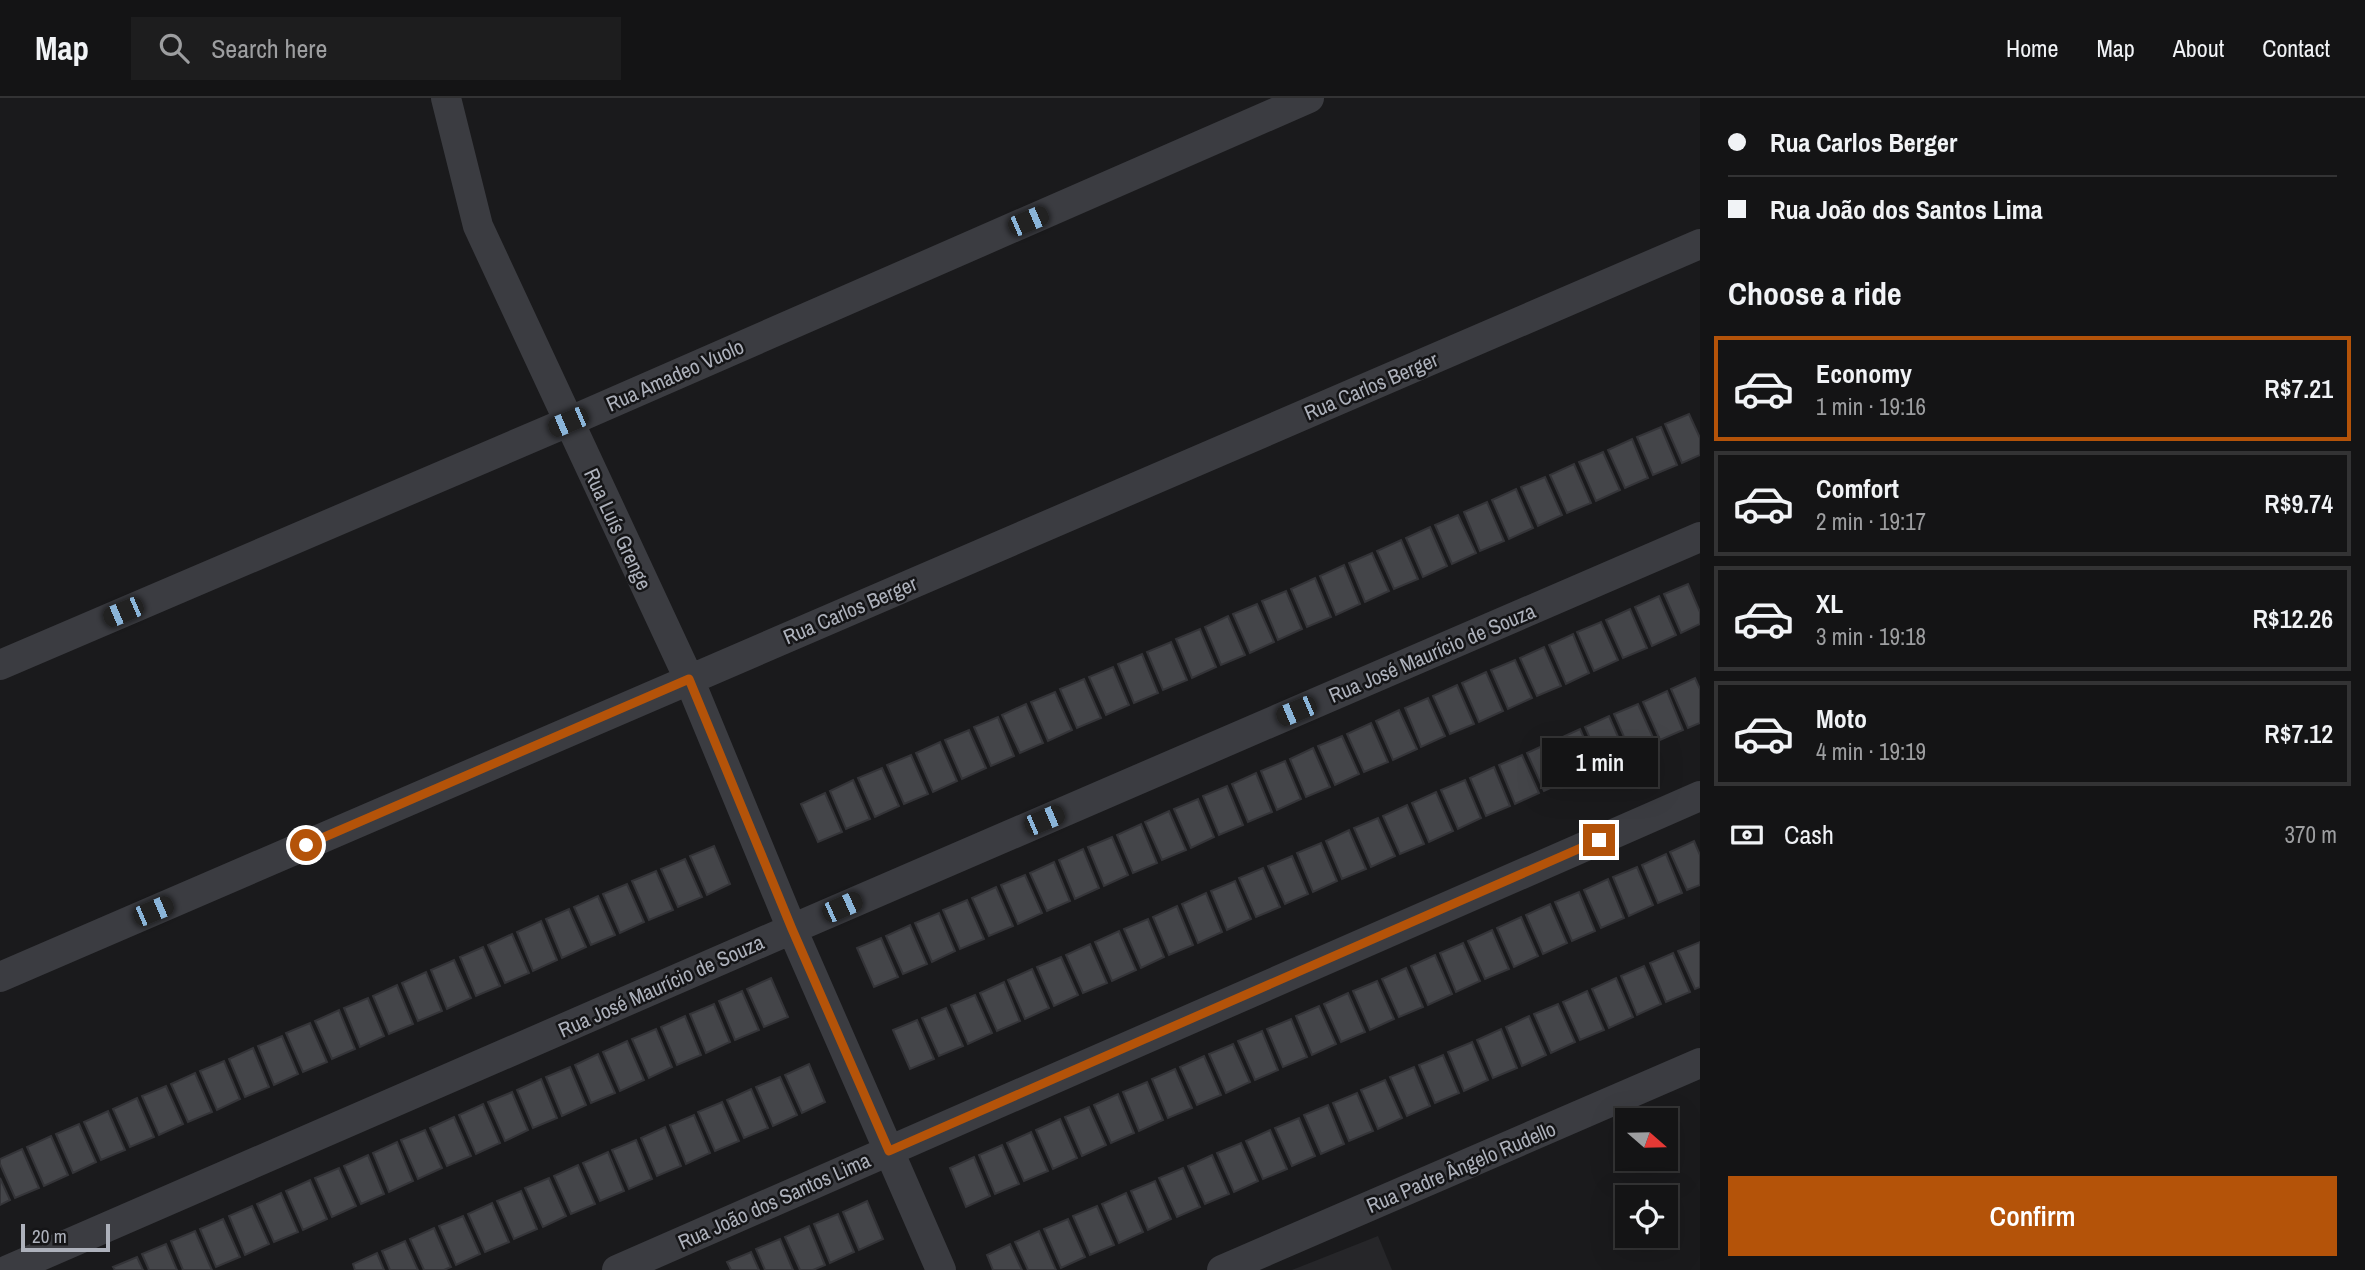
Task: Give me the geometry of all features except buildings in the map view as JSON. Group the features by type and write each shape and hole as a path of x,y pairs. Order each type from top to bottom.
{"street":[{"name":"Rua Luís Grenge","path":"446,98 478,226 689,679 792,929 942,1270"},
{"name":"Rua Amadeo Vuolo","path":"0,665 568,422 1309,98"},
{"name":"Rua Carlos Berger","path":"0,977 1700,244"},
{"name":"Rua José Maurício de Souza","path":"8,1270 1700,537"},
{"name":"Rua João dos Santos Lima","path":"617,1270 1700,796"},
{"name":"Rua Padre Ângelo Rudello","path":"1222,1270 1700,1063"}],"shaded area":[{"path":"1378,1236 1392,1270 1292,1270"}],"route":[{"path":"306,845 689,679 792,929 889,1151 1599,840"}]}
